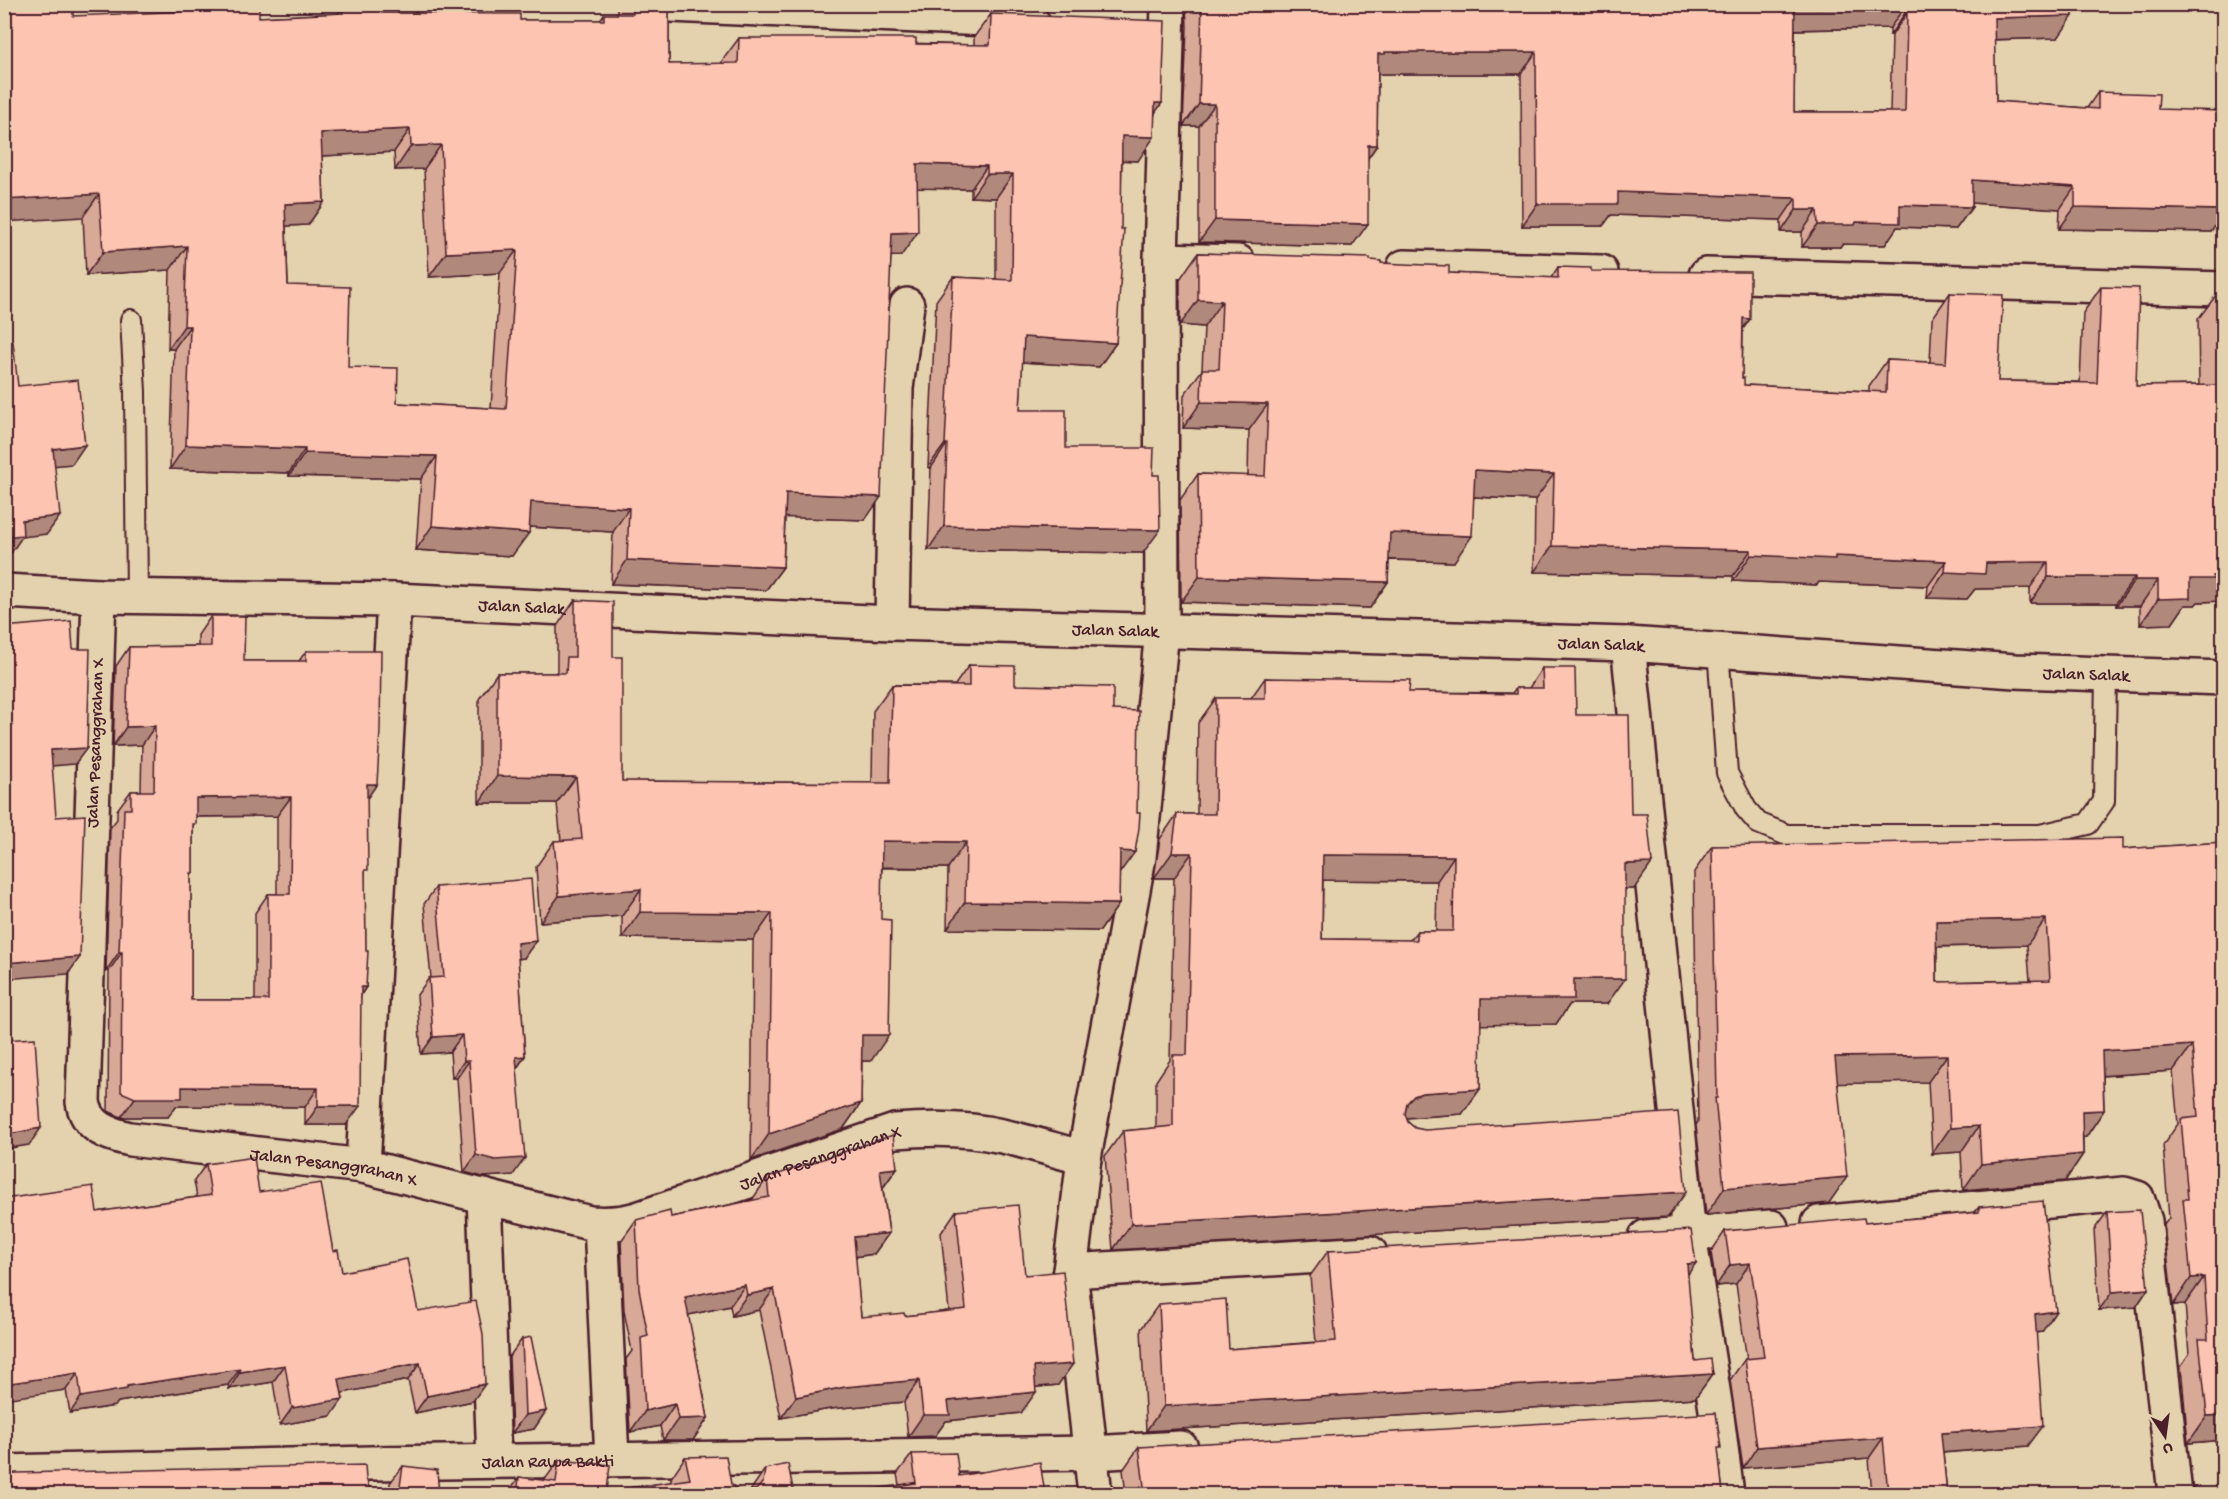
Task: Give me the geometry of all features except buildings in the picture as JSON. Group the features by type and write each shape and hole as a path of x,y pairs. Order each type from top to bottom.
{"street":[{"path":"648,4 1062,22"},
{"path":"1095,1494 1070,1270 1084,1158 1139,857 1162,631 1161,260 1168,16 1133,25"},
{"path":"1161,260 1269,263"},
{"path":"1376,266 1627,273"},
{"path":"1675,274 2223,289"},
{"path":"892,623 896,387 907,305"},
{"name":"Jalan Salak","path":"4,591 99,597 394,600 892,623 1628,644 2003,670 2223,678"},
{"name":"Jalan Pesanggrahan X","path":"99,597 83,1041 84,1112 96,1127 130,1139 363,1167 601,1224 622,1224 895,1131 920,1129 975,1131 1001,1135 1084,1158"},
{"path":"363,1167 394,600"},
{"path":"1628,644 1664,1118 1689,1235 1727,1494"},
{"path":"1618,1239 1689,1235 2124,1194 2137,1198 2145,1221 2175,1494"},
{"path":"484,1196 494,1461"},
{"path":"601,1224 612,1459"},
{"path":"1070,1270 1403,1251"},
{"path":"1682,1418 1717,1416"},
{"name":"Jalan Rawa Bakti","path":"4,1472 80,1482 371,1479 494,1461 612,1459 730,1471 1209,1446"}],"lane":[{"path":"131,321 135,392 137,596"},
{"path":"1718,650 1727,773 1746,809 1758,823 1787,835 2040,835 2088,824 2104,801 2106,674"}]}
